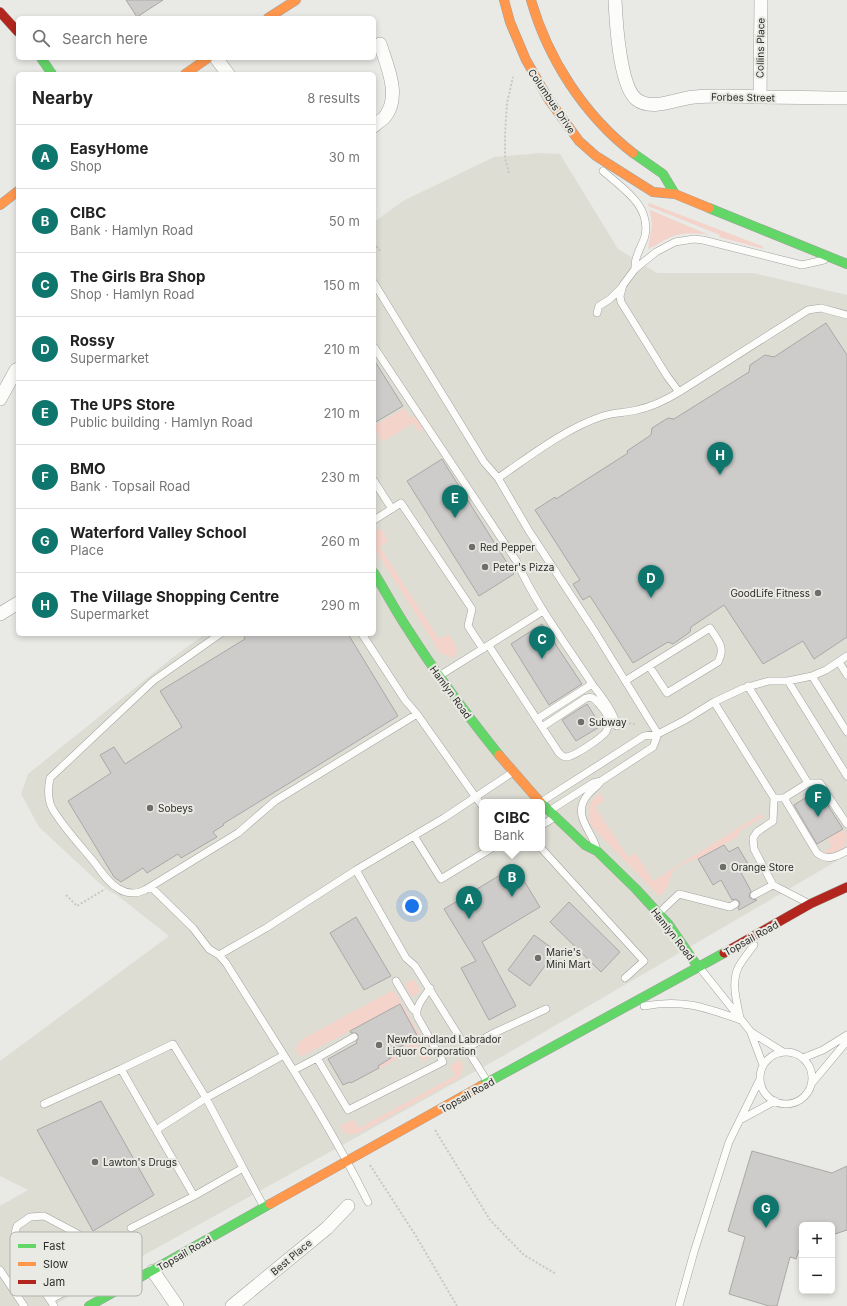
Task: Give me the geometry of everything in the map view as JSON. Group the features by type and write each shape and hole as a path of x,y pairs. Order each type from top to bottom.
{"main road":[{"path":"271,16 296,0"},
{"name":"Columbus Drive","path":"504,0 510,22 520,48 541,87 561,118 580,141 596,156 653,192 675,194 847,264"},
{"path":"531,0 533,10 546,42 577,95 591,114 622,144 662,173 675,194"},
{"path":"0,12 15,29"},
{"path":"42,60 51,72"},
{"path":"188,72 205,60"},
{"path":"0,205 16,193"},
{"name":"Hamlyn Road","path":"376,576 412,637 459,705 538,799"},
{"name":"Hamlyn Road","path":"545,807 585,845 597,851 658,913 669,925 698,967"},
{"name":"Topsail Road","path":"142,1278 347,1160 764,932 810,904 847,887"},
{"name":"Topsail Road","path":"89,1306 108,1296"}],"street":[{"name":"Forbes Street","path":"615,0 619,40 626,83 632,94 640,102 655,105 694,97 847,98"},
{"name":"Collins Place","path":"760,97 761,0"},
{"path":"0,31 15,29"},
{"path":"376,124 384,118 388,111 391,103 392,92 392,84 380,44"},
{"path":"218,60 226,72"},
{"path":"0,399 16,372"},
{"path":"0,614 16,604"},
{"name":"Best Place","path":"232,1306 327,1228 348,1206"},
{"path":"153,1272 177,1306"}],"lane":[{"path":"596,156 602,170 637,201 643,210 646,221 645,234 637,255 635,269"},
{"path":"597,313 599,306 610,299 635,269 656,252 670,244 680,241 694,239 708,241 802,265 833,259"},
{"path":"623,285 620,296 621,302 659,364 679,392"},
{"path":"376,286 484,462 498,478 529,531 595,632 658,734"},
{"path":"498,478 552,440 586,423 603,416 643,408 665,400 808,310 821,308 847,315"},
{"path":"376,350 517,562 522,574 543,611 600,694 614,717 617,726"},
{"path":"376,484 392,509"},
{"path":"376,519 402,503 472,609 468,626 486,647 559,753 564,757 568,757 596,740 607,729 609,724 608,716 596,700 590,697 586,698 542,727"},
{"path":"439,676 543,611"},
{"path":"625,681 710,628 721,646 722,655 718,662 667,693 650,666"},
{"path":"217,636 153,681 50,778 48,788 52,808 69,831 113,885 118,889 134,893 151,887 238,833 275,801 417,714"},
{"path":"363,636 405,700 417,714 479,802"},
{"path":"545,800 644,736 658,734 685,720 714,702 748,686 769,681 788,681 812,676 826,670 847,656"},
{"path":"839,662 847,675"},
{"path":"812,676 847,732"},
{"path":"788,681 847,776"},
{"path":"537,719 592,684"},
{"path":"748,686 808,783"},
{"path":"714,702 774,798 773,821 757,832 753,838 754,849 773,885 810,904"},
{"path":"545,822 552,814 593,783 601,781 653,747 658,734"},
{"path":"219,955 266,928 356,870 476,798 514,772"},
{"path":"597,851 592,836 586,829 582,812 586,797 601,781"},
{"path":"774,798 784,798 808,783 820,783 824,789"},
{"path":"828,796 847,824"},
{"path":"784,798 817,853 822,857 833,858 847,851"},
{"path":"414,836 441,880 487,851"},
{"path":"544,851 644,961 625,978"},
{"path":"356,870 406,958 415,966 430,988 488,1083"},
{"path":"754,894 773,885"},
{"path":"151,887 193,928 209,949 219,955 226,963 294,1070 347,1160 368,1202"},
{"path":"658,913 679,894 730,907 735,904"},
{"path":"741,1020 735,986 738,968 764,932"},
{"path":"698,967 751,1032 783,1052"},
{"path":"317,1058 348,1110 443,1062 416,1012 396,981"},
{"path":"416,1012 417,1007 430,988"},
{"path":"622,1010 674,1002 690,1004 741,1020"},
{"path":"467,1048 492,1034 546,1009"},
{"path":"751,1032 763,1065"},
{"path":"803,1058 823,1050 847,1035"},
{"path":"294,1070 354,1037"},
{"path":"760,1079 764,1092 774,1101 787,1104 800,1100 809,1090 812,1083 847,1041"},
{"path":"44,1104 173,1044 206,1098 264,1207"},
{"path":"679,1306 694,1252 729,1142 760,1079 763,1065 775,1054 790,1052 803,1058 810,1070 812,1083"},
{"path":"156,1130 206,1098 284,1055"},
{"path":"121,1069 194,1196"},
{"path":"740,1120 774,1101"},
{"path":"131,1228 194,1196 243,1168"},
{"path":"16,1232 16,1226 30,1217 44,1216 74,1232"},
{"path":"0,1270 10,1285"},
{"path":"17,1296 24,1306"},
{"path":"52,1303 63,1296"}],"path":[{"path":"509,173 505,158 505,134 507,103 513,77"},
{"path":"376,246 380,252"},
{"path":"66,894 77,906 113,885"},
{"path":"426,1117 490,1220 524,1255 556,1274"},
{"path":"362,1152 416,1236 457,1306"}],"shaded area":[{"path":"542,153 560,154 618,249 657,273 753,273 847,295 847,855 503,1056 142,1256 142,1232 10,1232 10,1296 70,1296 52,1306 0,1306 0,1206 28,1190 0,1176 0,1061 169,936 98,882 39,827 21,794 28,774 172,658 202,636 376,636 376,221 403,201 494,157"},
{"path":"649,203 762,246 764,249 719,237 720,235 648,206"},
{"path":"650,210 709,235 695,233 680,234 668,238 648,249 652,225"},
{"path":"404,408 411,418 414,417 418,421 422,430 419,432 413,423 383,442 376,432 376,425"},
{"path":"376,530 382,530 388,541 380,547 439,639 449,635 457,651 455,657 451,659 450,656 441,654 376,551"},
{"path":"600,793 604,799 603,802 595,807 628,857 634,854 637,855 653,881 761,814 763,817 740,831 737,837 698,859 688,862 674,870 665,891 659,896 592,827 589,818 589,808 593,800"},
{"path":"843,829 847,835 846,844 836,852 823,852 832,847 828,840 830,839 829,837"},
{"path":"413,979 421,991 412,997 404,984"},
{"path":"391,991 395,992 423,1040 421,1045 409,1052 405,1044 418,1037 350,1031 304,1055 300,1056 298,1054 296,1049 303,1039"},
{"path":"402,1046 406,1054 353,1083 379,1068 378,1066 391,1058 389,1053"},
{"path":"423,1047 427,1048 431,1056 423,1062 417,1051"},
{"path":"460,1059 463,1069 458,1079 361,1132 349,1134 340,1126 352,1120 359,1128 455,1076 450,1066"}],"building":[{"path":"126,0 163,0 139,16 136,16"},
{"path":"826,323 847,355 847,637 814,659 803,641 763,664 724,605 691,627 690,632 673,644 668,642 633,663 590,596 583,600 573,584 580,580 535,510 555,497 556,499 628,453 627,451 651,435 652,428 668,418 674,419 749,372 750,365 765,355 774,357"},
{"path":"376,363 403,406 376,422"},
{"path":"442,459 514,574 479,596 407,481"},
{"path":"542,624 582,684 549,705 511,644"},
{"path":"244,636 349,636 398,716 223,824 224,825 213,832 217,837 181,858 178,854 147,873 143,868 121,882 114,877 68,801 111,773 100,755 114,747 125,764 182,727 160,691 245,639"},
{"name":"Subway","path":"587,704 601,726 576,741 562,720"},
{"path":"818,790 843,829 817,844 794,805"},
{"name":"Orange Store","path":"724,845 729,852 738,847 748,864 739,869 751,891 749,897 757,900 739,910 739,901 735,899 732,900 721,880 713,885 698,859"},
{"path":"515,866 540,907 482,942 516,1006 489,1020 461,968 476,961 444,909"},
{"path":"569,902 620,952 601,972 550,922"},
{"path":"356,917 391,976 364,990 330,933"},
{"path":"534,935 556,951 530,986 508,970"},
{"name":"Newfoundland Labrador Liquor Corporation","path":"400,1004 418,1037 389,1053 391,1058 378,1066 379,1068 351,1083 350,1082 343,1085 328,1059 357,1043 358,1035 356,1033 351,1033 350,1031"},
{"name":"Lawton's Drugs","path":"101,1101 154,1195 93,1231 37,1130"},
{"path":"752,1151 832,1173 847,1166 847,1230 835,1234 835,1222 799,1222 799,1250 796,1259 790,1257 777,1306 769,1306 729,1294 745,1237 728,1231"}],"traffic: fast":[{"path":"42,60 51,72"},
{"path":"633,153 663,174 675,194"},
{"path":"709,208 847,264"},
{"path":"376,576 430,663 499,755"},
{"path":"545,807 585,845 597,851 636,889 669,925 698,967"},
{"path":"481,1086 724,953"},
{"path":"142,1276 270,1204"},
{"path":"89,1306 107,1296"}],"traffic: slow":[{"path":"271,16 296,0"},
{"path":"504,0 510,22 526,60 549,100 579,141 596,156 653,192 675,194 709,208"},
{"path":"531,0 547,43 570,84 599,121 615,138 633,153"},
{"path":"188,72 205,60"},
{"path":"0,205 16,193"},
{"path":"499,755 537,799"},
{"path":"270,1204 481,1086"}],"traffic: jam":[{"path":"0,12 16,30"},
{"path":"724,953 810,904 847,887"}],"place":[{"name":"The Village Shopping Centre","path":"720,475"},
{"name":"The UPS Store","path":"455,518"},
{"name":"Red Pepper","path":"472,547"},
{"name":"Peter's Pizza","path":"485,567"},
{"name":"GoodLife Fitness","path":"818,593"},
{"name":"Rossy","path":"651,598"},
{"name":"The Girls Bra Shop","path":"542,659"},
{"name":"Subway","path":"581,722"},
{"name":"Sobeys","path":"150,808"},
{"name":"BMO","path":"818,817"},
{"name":"Orange Store","path":"723,867"},
{"name":"CIBC","path":"512,897"},
{"name":"EasyHome","path":"469,919"},
{"name":"Marie's Mini Mart","path":"538,958"},
{"name":"Newfoundland Labrador Liquor Corporation","path":"379,1045"},
{"name":"Lawton's Drugs","path":"95,1162"},
{"name":"Waterford Valley School","path":"766,1228"}]}
